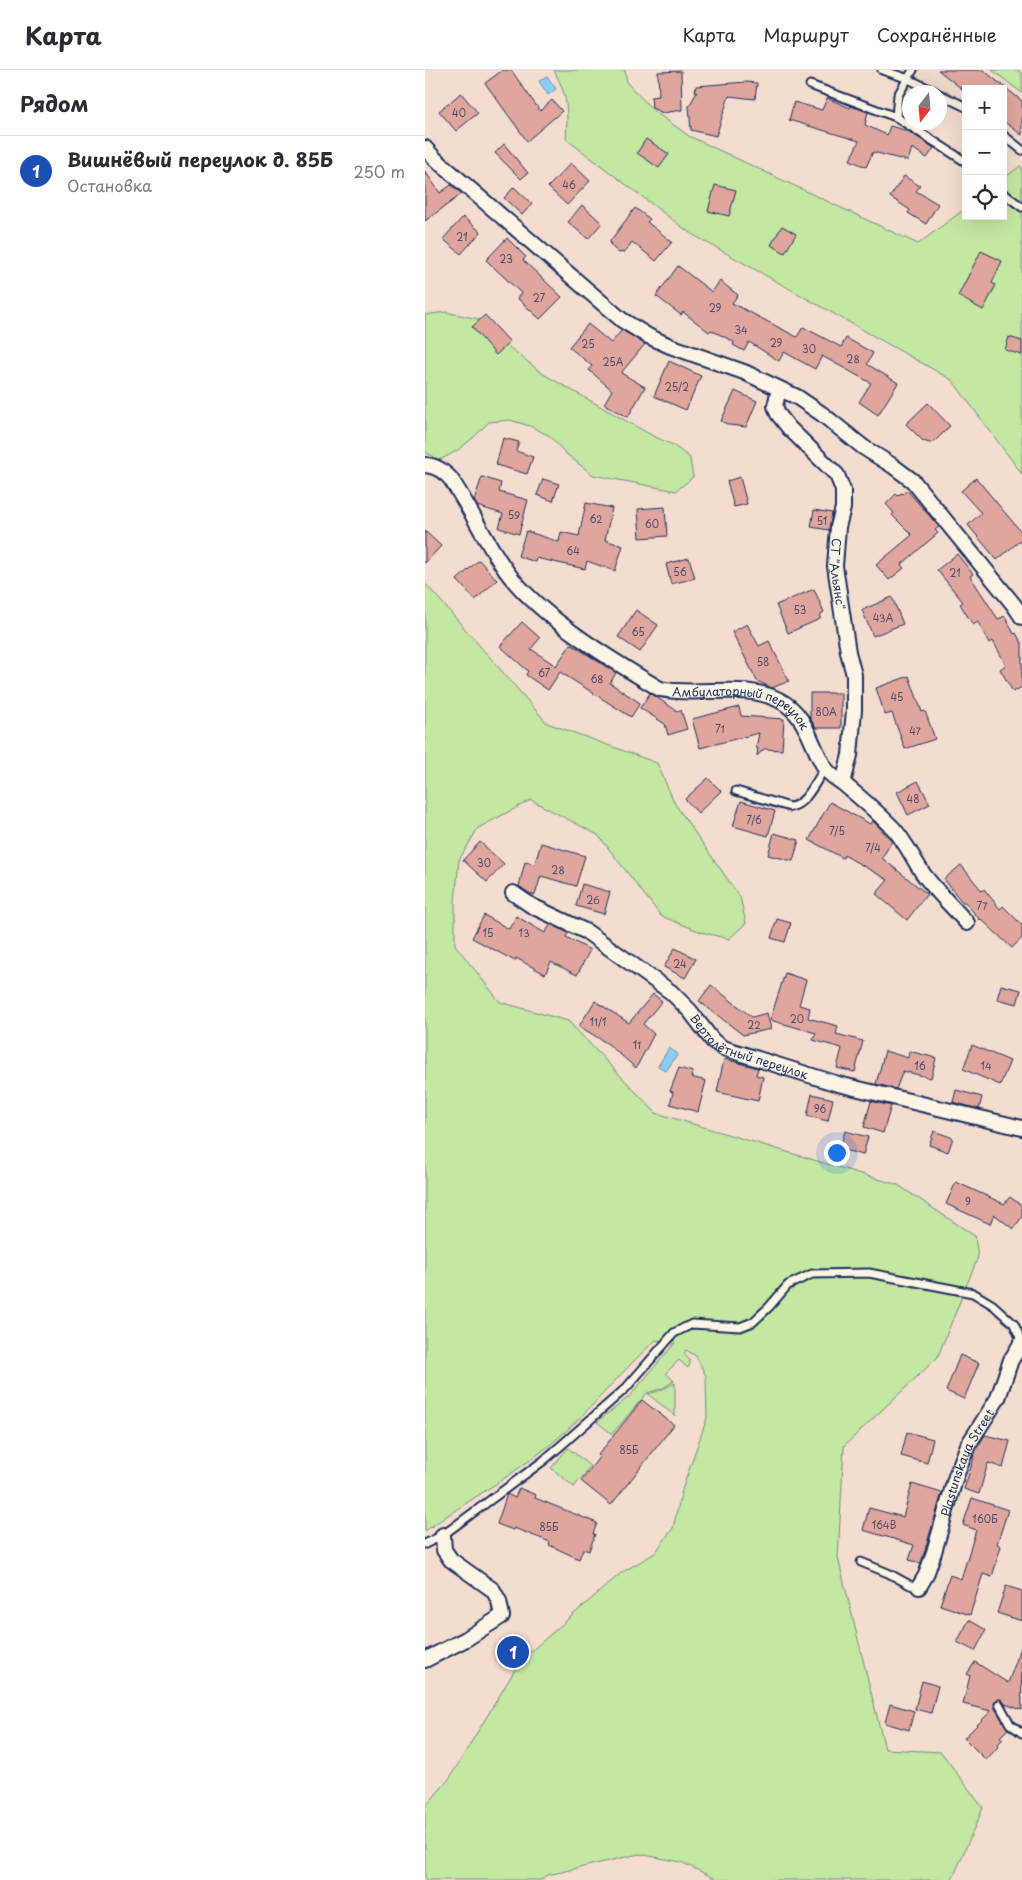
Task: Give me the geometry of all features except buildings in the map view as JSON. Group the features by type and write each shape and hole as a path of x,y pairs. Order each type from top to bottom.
{"street":[{"path":"425,148 537,248 622,320 648,336 670,346 744,372 797,397 822,414 863,447 893,466 913,482 1022,617"},
{"name":"СТ \"Альянс\"","path":"779,389 775,406 778,414 789,428 837,475 843,490 843,508 838,527 835,566 853,675 854,710 850,755 843,783"},
{"name":"Амбулаторный переулок","path":"425,465 434,466 451,478 489,546 511,578 567,629 660,689 675,692 730,690 759,694 779,700 801,719 811,736 825,768 894,829 910,849 924,875 967,923"},
{"name":"Вертолётный переулок","path":"513,893 532,906 587,932 671,992 690,1011 713,1040 723,1048 838,1084 1022,1128"},
{"name":"Plastunskaya Street","path":"919,1586 926,1575 934,1552 956,1476 968,1445 998,1398 1011,1360 1022,1342"},
{"path":"425,1660 466,1639 502,1616 499,1601 493,1590 451,1560 444,1550 443,1535"}],"lane":[{"path":"882,70 921,85"},
{"path":"896,117 898,95 906,78 913,70"},
{"path":"810,85 896,117 962,159"},
{"path":"947,98 962,105"},
{"path":"1007,138 1022,150"},
{"path":"1007,196 1022,207"},
{"path":"736,791 790,806 797,806 806,797 825,768"},
{"path":"425,1544 443,1535 543,1461 626,1388 674,1333 692,1324 740,1327 753,1322 788,1285 813,1274 869,1273 973,1293 993,1305 1014,1324 1022,1342"},
{"path":"861,1562 887,1573 910,1586 919,1586"},
{"path":"999,1704 1009,1724 1022,1733"}],"green space":[{"path":"554,70 625,70 627,83 654,111 689,136 918,244 962,211 962,220 1007,220 1007,176 1020,166 1022,167 1022,474 952,380 690,233 566,139 566,103"},
{"path":"992,70 1017,70 1022,73 1022,93"},
{"path":"445,312 479,319 494,335 543,374 653,436 673,445 690,458 693,477 676,491 593,475 565,453 550,436 530,426 510,420 489,422 458,450 440,460 425,452 425,315"},
{"path":"425,583 547,723 657,763 675,804 740,897 746,923 729,939 701,932 661,916 598,835 531,800 478,828 459,860 455,901 455,945 500,1002 568,1021 656,1113 898,1185 975,1236 978,1257 937,1358 844,1446 838,1558 885,1749 941,1752 983,1808 952,1880 718,1880 681,1862 639,1854 548,1875 541,1880 425,1880 425,1807 449,1779 521,1660 621,1573 655,1553 673,1528 682,1490 707,1418 706,1376 696,1356 686,1350 684,1354 690,1362 688,1368 679,1360 666,1373 674,1381 663,1388 647,1393 612,1434 597,1422 629,1397 675,1343 656,1340 577,1421 549,1446 425,1531"},
{"path":"675,1383 675,1416 648,1394"},
{"path":"568,1448 590,1466 574,1487 551,1468"}],"water":[{"path":"547,76 556,89 548,95 539,81"},
{"path":"669,1048 678,1054 666,1071 658,1066"}],"place":[{"name":"Вишнёвый переулок д. 85Б","path":"513,1652"}]}
